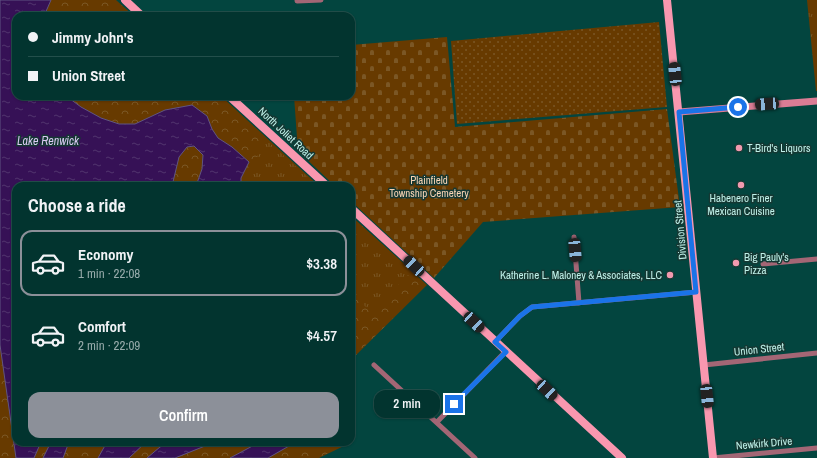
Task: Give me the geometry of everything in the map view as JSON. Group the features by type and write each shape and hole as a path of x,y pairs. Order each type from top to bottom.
{"main road":[{"path":"125,0 138,12"},
{"name":"Division Street","path":"667,0 713,458"},
{"name":"North Joliet Road","path":"233,100 323,182"},
{"path":"355,212 622,458"}],"street":[{"path":"298,1 321,0"},
{"path":"679,112 817,100"},
{"path":"574,237 579,303"},
{"path":"763,264 817,259"},
{"path":"495,342 520,316 532,307 696,292"},
{"path":"436,422 506,352"},
{"name":"Union Street","path":"704,365 817,353"},
{"path":"374,365 475,458"},
{"name":"Newkirk Drive","path":"713,458 817,448"}],"green space":[{"name":"Lake Renwick","path":"0,0 116,0 130,12 12,12 12,100 225,100 315,182 12,182 12,446 344,446 319,458 0,458"},
{"path":"807,0 817,0 817,91 816,91"},
{"path":"659,22 667,107 457,124 451,41"},
{"name":"Plainfield Township Cemetery","path":"447,37 455,127 667,109 680,207 483,222 434,278 355,205 355,182 331,182 298,151 294,100 355,100 355,45"},
{"path":"266,140 313,182 243,182"},
{"path":"355,220 427,285 355,356"},
{"path":"355,220 412,271 371,312 355,297"}],"water":[{"name":"Lake Renwick","path":"0,0 51,0 46,12 12,12 12,100 71,100 101,118 119,124 135,124 165,110 192,105 207,116 212,129 218,138 232,147 249,162 241,178 241,182 197,182 202,169 203,155 194,146 187,147 179,157 173,182 12,182 12,430 0,345"},
{"name":"Lake Renwick","path":"14,446 39,446 34,458 16,458"},
{"path":"49,446 68,446 63,458 43,458"},
{"path":"105,446 142,446 129,458 98,458"},
{"path":"205,446 175,458 147,458 160,447"},
{"path":"252,446 289,446 268,458 230,458"}],"place":[{"name":"T-Bird's Liquors","path":"739,148"},
{"name":"Habenero Finer Mexican Cuisine","path":"741,185"},
{"name":"Big Pauly's Pizza","path":"736,263"},
{"name":"Katherine L. Maloney & Associates, LLC","path":"670,275"}],"route":[{"path":"454,404 506,352 495,342 520,316 532,307 696,292 679,112 738,107"}]}
